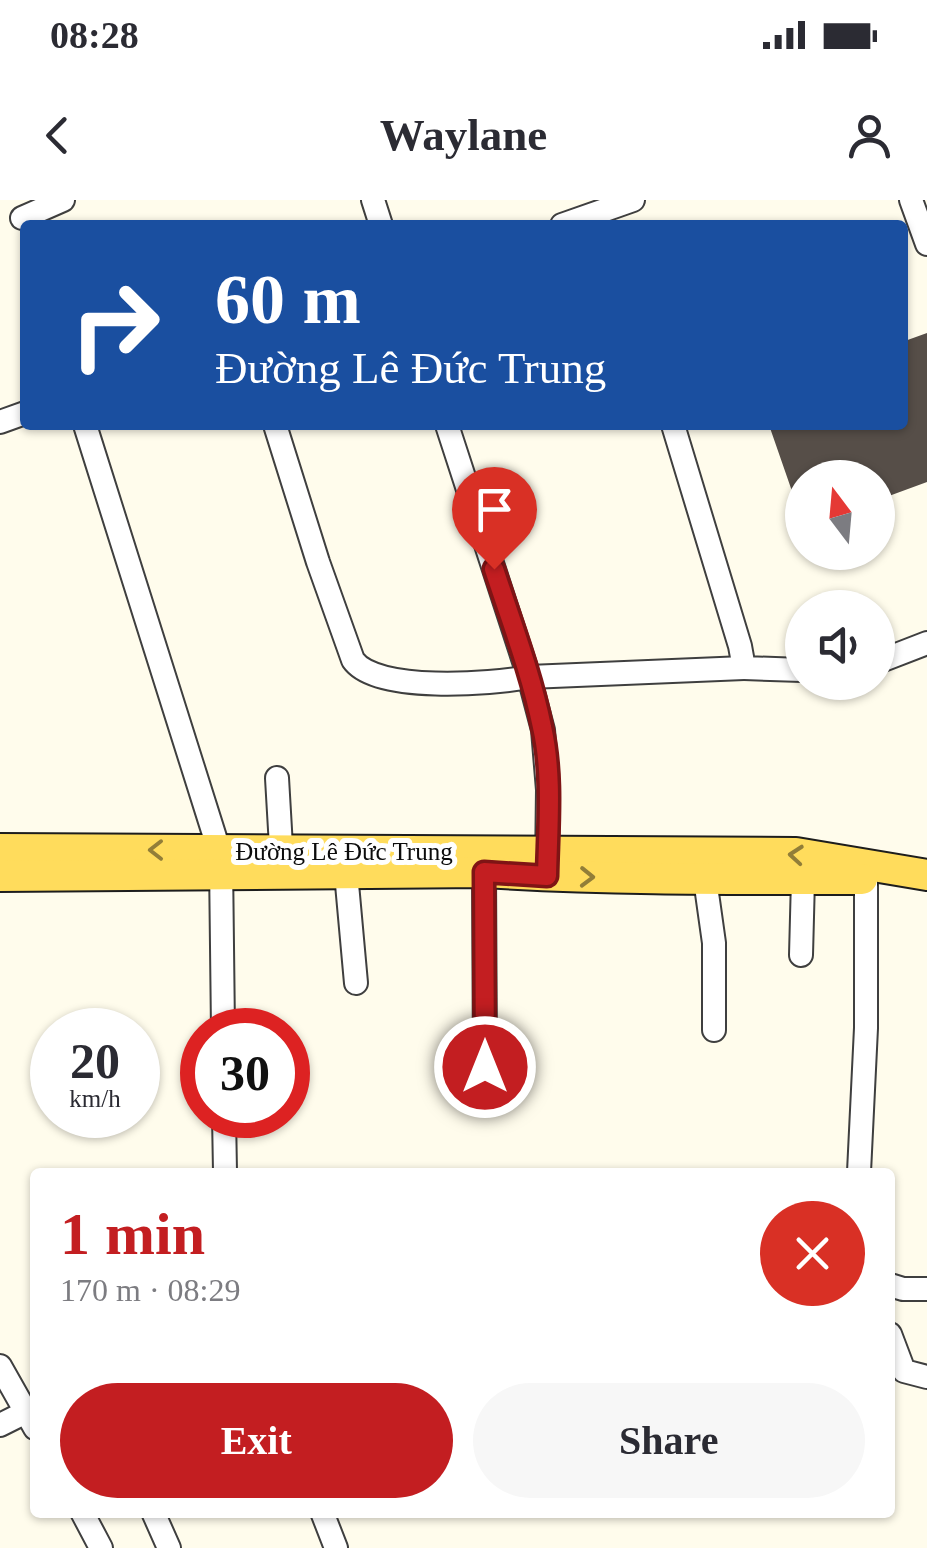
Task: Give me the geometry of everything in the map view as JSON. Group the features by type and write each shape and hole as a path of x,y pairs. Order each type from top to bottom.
{"main road":[{"name":"Đường Lê Đức Trung","path":"0,849 220,861 547,864 796,854 927,877"},
{"name":"Đường Lê Đức Trung","path":"0,876 220,861"},
{"name":"Đường Lê Đức Trung","path":"282,862 346,873 484,872 547,864 705,880 927,877"}],"street":[{"path":"22,215 63,200"},
{"path":"577,220 633,200"},
{"path":"911,200 927,244"},
{"path":"87,430 220,861 223,1008"},
{"path":"277,430 318,562 360,670 405,683 785,669"},
{"path":"449,430 543,730 548,790 547,864"},
{"path":"675,430 744,668"},
{"path":"895,655 927,643"},
{"path":"276,778 282,862"},
{"path":"484,872 485,1067"},
{"path":"346,873 356,983"},
{"path":"801,955 804,879"},
{"path":"859,1168 866,1028 866,879"},
{"path":"705,880 714,944 714,1030"},
{"path":"224,1138 225,1168"},
{"path":"895,1286 927,1289"},
{"path":"895,1347 904,1371 927,1377"},
{"path":"0,1366 30,1420 0,1426"},
{"path":"85,1518 102,1548"},
{"path":"156,1518 168,1548"},
{"path":"324,1518 336,1548"}],"building":[{"path":"927,333 927,482 895,494 895,460 785,460 785,471 771,430 908,430 908,340"}],"route":[{"path":"485,1067 484,872 547,876 548,790 543,730 494,569"}]}
